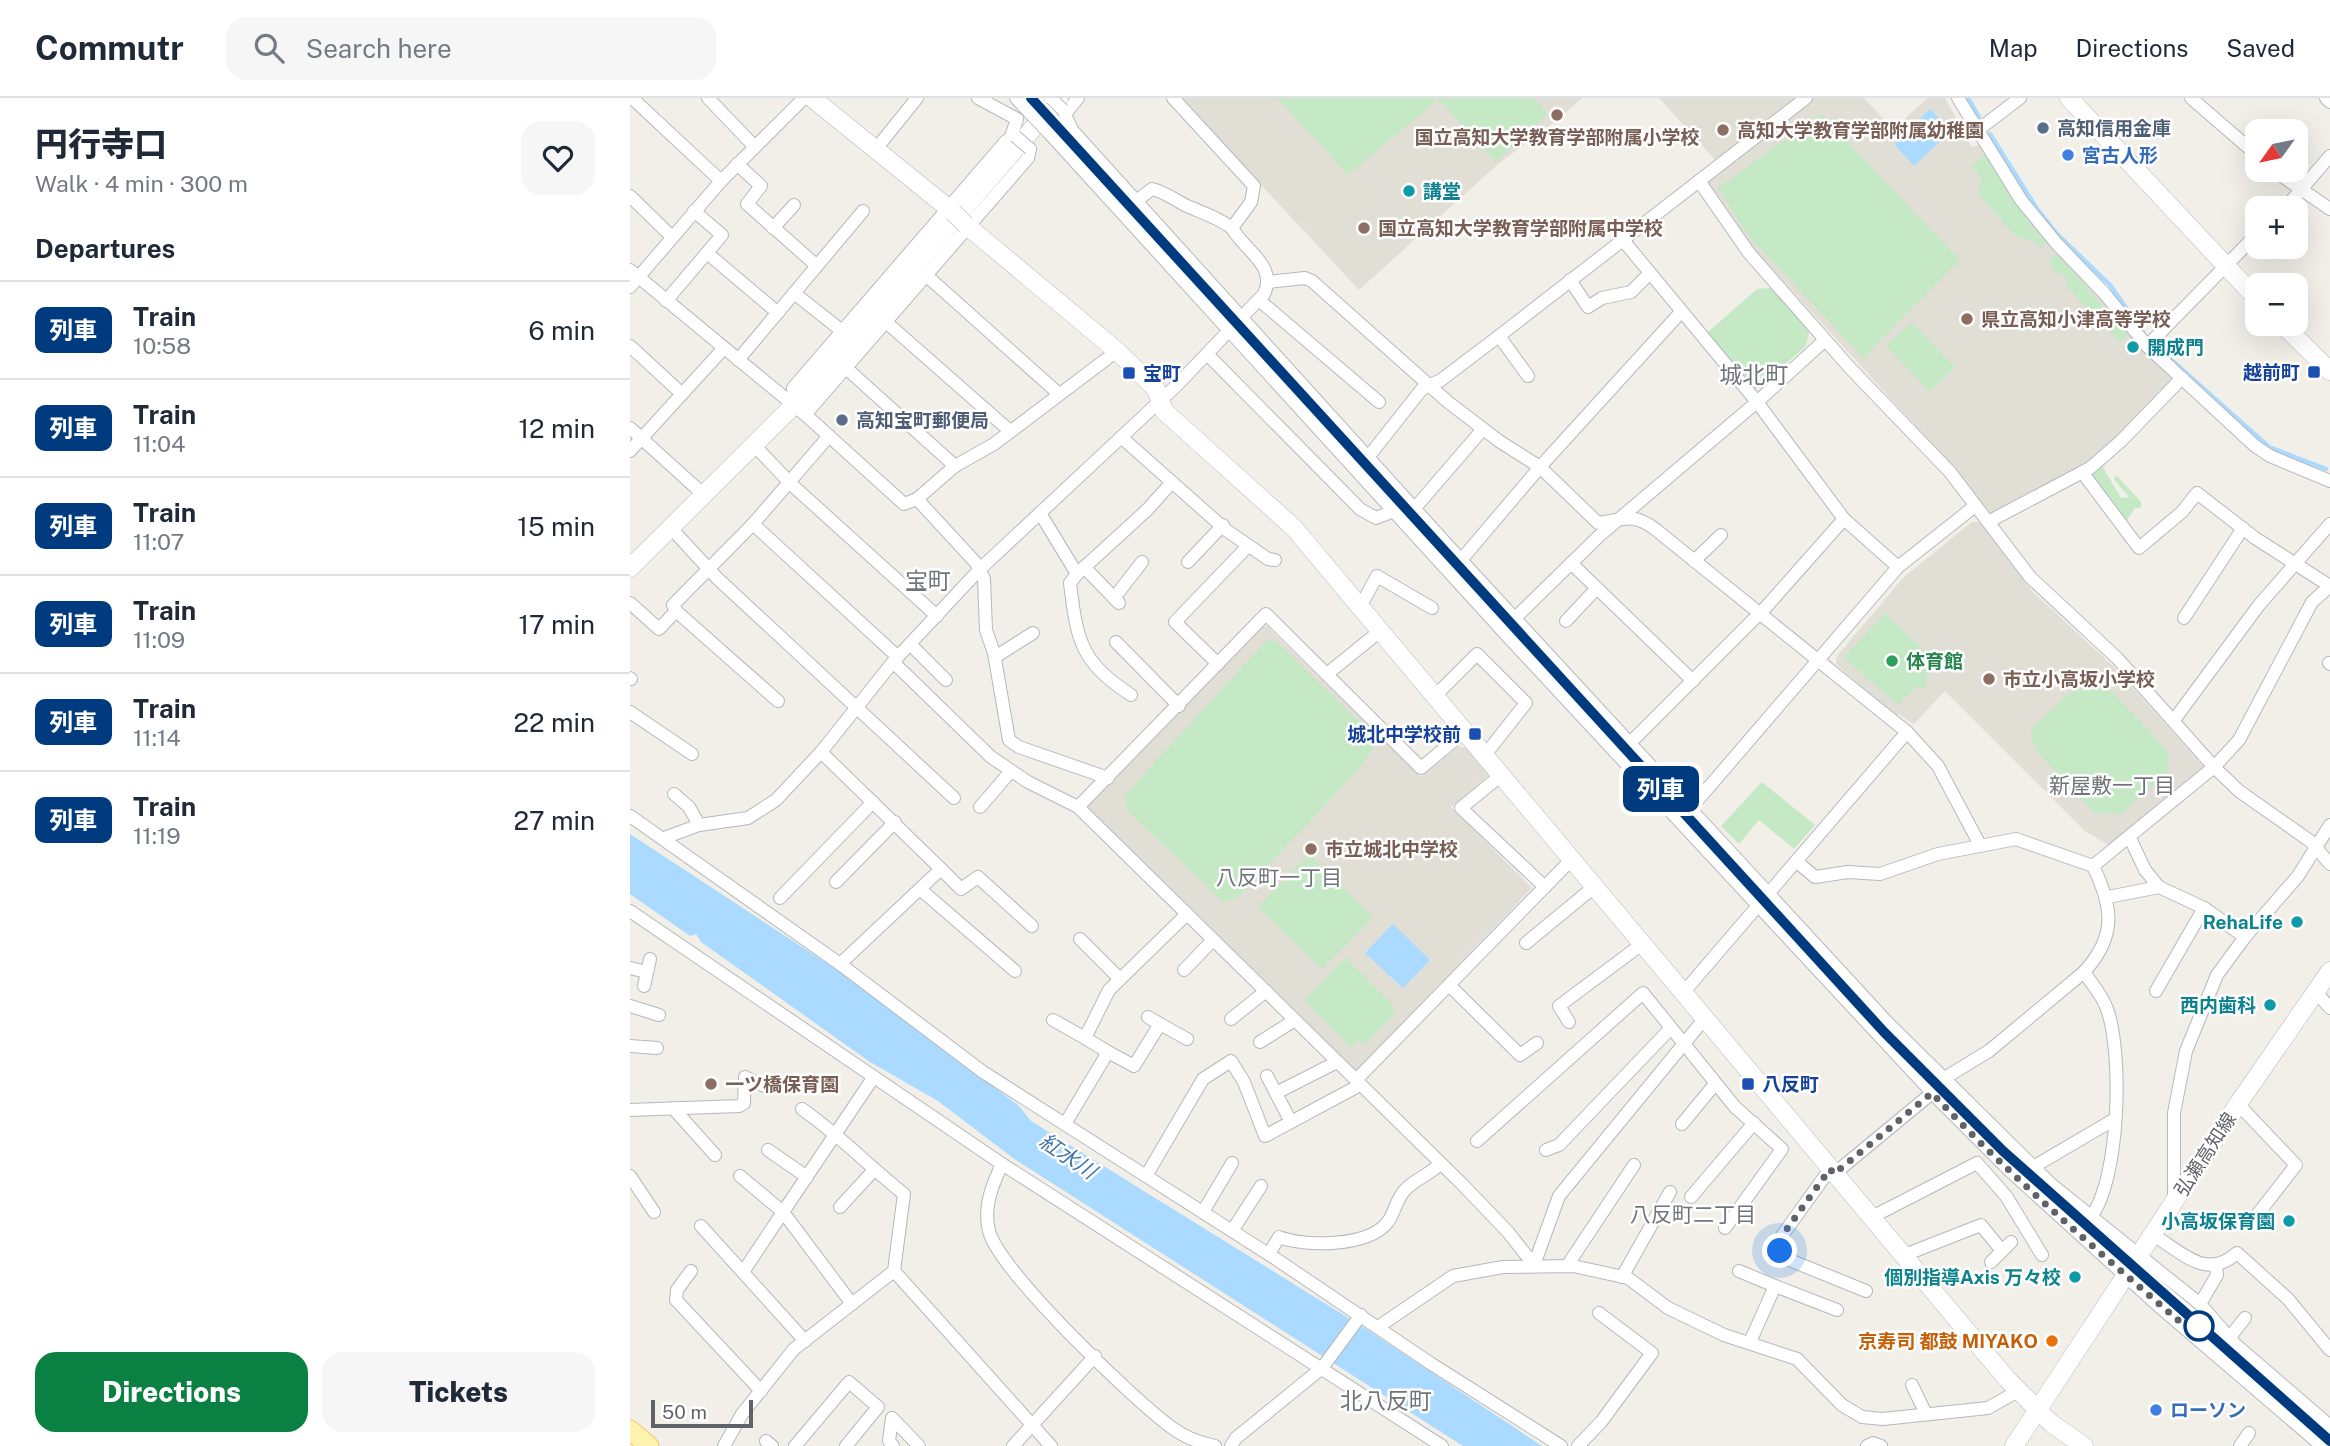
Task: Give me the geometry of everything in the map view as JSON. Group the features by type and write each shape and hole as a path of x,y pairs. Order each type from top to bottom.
{"main road":[{"path":"630,1430 649,1446"}],"street":[{"path":"632,98 721,181"},
{"path":"708,98 754,146"},
{"path":"804,98 754,146 633,278 666,301 794,406 904,503 917,499 955,466 1010,431 1116,351"},
{"path":"812,98 1116,351 1156,389 1164,411 1294,528 1870,1218 2018,1391 2037,1411 2084,1446"},
{"path":"876,149 917,98"},
{"path":"794,406 793,388 951,211 1013,137 1017,119 978,98"},
{"path":"1016,98 1502,630 1932,1093 2020,1180 2322,1446"},
{"path":"1051,98 1063,107 1072,130 1461,560 1943,1080 2033,1167 2200,1304 2230,1337 2330,1426"},
{"path":"630,568 794,406 1063,107 1078,98"},
{"path":"1173,98 1254,186 1251,202 1232,228"},
{"path":"1369,456 1428,385 1441,380 1499,336 1806,98"},
{"path":"1958,98 2034,216 2147,346 2255,446 2270,456 2330,481"},
{"path":"1978,130 2020,98"},
{"path":"2069,98 2245,287"},
{"path":"2191,98 2245,145"},
{"path":"2326,98 2330,102"},
{"path":"794,406 810,408 1028,158 1030,149 1013,137"},
{"path":"2296,196 2330,156"},
{"path":"737,164 761,186 747,204 817,266"},
{"path":"1699,181 1741,243 1825,340 1950,472 2037,584 2117,658 2214,767 2239,791 2310,841 2315,850 2330,864"},
{"path":"2290,182 2330,209"},
{"path":"664,838 699,825 748,818 761,812 788,789 896,660 979,570 1160,401 1259,300 1267,282 1264,268 1232,228 1207,211 1189,206 1152,188 1136,201"},
{"path":"630,196 672,237"},
{"path":"774,228 794,205"},
{"path":"666,301 722,235 694,211"},
{"path":"738,360 863,211"},
{"path":"1622,239 1757,402 1844,519 1898,567"},
{"path":"2147,346 2245,246"},
{"path":"706,253 778,313"},
{"path":"1570,280 1588,307 1602,298 1631,292 1650,273"},
{"path":"926,276 1059,394"},
{"path":"1267,282 1305,278 1312,281 1428,385 1483,429 1540,467 1598,523 1642,519 1758,615 1819,659 1907,732 1938,766 1980,845"},
{"path":"794,293 842,331"},
{"path":"1259,300 1379,402"},
{"path":"1461,560 1540,467 1681,312"},
{"path":"886,322 1010,431"},
{"path":"1499,336 1528,376"},
{"path":"2294,336 2330,371"},
{"path":"1502,630 1618,520 1757,402 1825,340"},
{"path":"630,346 682,394"},
{"path":"630,451 724,348"},
{"path":"1207,354 1360,509 1376,518 1394,511"},
{"path":"846,368 955,466"},
{"path":"1988,522 2082,472 2121,441 2182,378"},
{"path":"630,428 704,495"},
{"path":"1415,508 1483,429"},
{"path":"778,701 676,611 673,605 752,524 829,436"},
{"path":"1121,438 1248,546 1275,560"},
{"path":"754,445 790,482 937,616"},
{"path":"2082,472 2139,548 2182,512 2197,493 2243,528 2330,586 2312,602 2253,719 2239,740 2214,767 2094,866"},
{"path":"1131,695 1097,671 1082,642 1070,583 1080,570 1172,482"},
{"path":"917,499 979,570 987,590 986,630 995,657 1009,740 1019,747 1108,778"},
{"path":"1690,809 1898,567 1975,506"},
{"path":"1040,513 1080,570 1116,601 1143,562"},
{"path":"1629,744 1758,615 1844,519"},
{"path":"752,524 896,660 991,757 1011,771 1078,807 1508,1232 1534,1265"},
{"path":"2174,720 2259,605 2298,564 2330,524"},
{"path":"1188,562 1223,525"},
{"path":"671,528 709,568 954,798"},
{"path":"2184,618 2243,528"},
{"path":"1694,561 1721,535"},
{"path":"1218,664 1175,622 1248,546"},
{"path":"1571,563 1693,681"},
{"path":"1360,607 1377,576 1432,608"},
{"path":"1566,621 1597,588"},
{"path":"630,603 659,629 676,611"},
{"path":"1078,807 1266,614 1421,768 1464,732"},
{"path":"1327,674 1380,631"},
{"path":"995,657 1033,633"},
{"path":"1116,642 1179,706"},
{"path":"910,645 946,680"},
{"path":"1434,697 1477,654 1526,703 1484,756"},
{"path":"630,712 692,754"},
{"path":"1684,993 1907,732"},
{"path":"821,752 961,889 978,877 1032,926"},
{"path":"979,807 1011,771"},
{"path":"1500,776 1461,808 1545,887"},
{"path":"674,794 689,807 699,825"},
{"path":"780,898 873,802"},
{"path":"630,816 840,964 983,1072 1269,1254 1358,1318 1377,1327 1561,1446"},
{"path":"836,882 894,822"},
{"path":"2174,1201 2174,1113 2186,1051 2217,975 2245,937 2298,876 2330,825"},
{"path":"2130,838 2145,870 2159,887 2204,908 2245,937"},
{"path":"1797,862 1815,877 1848,873 1880,874 1938,854 2016,839 2094,866 2108,897 2105,941 2102,950 2084,972 1989,1051 1943,1080 1932,1093 1832,1172 1779,1240 1780,1251 1787,1259 1866,1291"},
{"path":"1146,1176 1203,1079 1231,1061 1244,1082 1265,1136 1358,1082 1571,860"},
{"path":"840,964 941,869"},
{"path":"1526,943 1594,887"},
{"path":"2108,897 2159,887"},
{"path":"920,889 1015,971"},
{"path":"2156,991 2204,908"},
{"path":"630,911 1002,1164 1324,1366 1442,1446"},
{"path":"1085,1038 1109,990 1187,914"},
{"path":"1080,939 1120,979"},
{"path":"1184,970 1213,940"},
{"path":"1569,1022 1559,1006 1642,944"},
{"path":"630,968 649,966 644,986"},
{"name":"弘瀬高知線","path":"2014,1446 2238,1104 2330,971"},
{"path":"2084,972 2107,1008 2117,1056 2115,1119 2110,1163 2102,1197 2091,1217"},
{"path":"1449,985 1520,1055 1537,1043"},
{"path":"1231,1019 1266,991"},
{"path":"2316,992 2330,1008"},
{"path":"1476,1141 1643,993 1715,1084 1782,1149 1725,1228"},
{"path":"630,1006 659,1015"},
{"path":"1148,1017 1187,1039"},
{"path":"1534,1265 1559,1196 1705,1018"},
{"path":"1053,1020 1134,1066 1160,1024"},
{"path":"1260,1042 1295,1020"},
{"path":"1546,1150 1559,1145 1670,1029"},
{"path":"630,1046 657,1048"},
{"path":"1065,1125 1108,1052"},
{"path":"1276,1093 1337,1062"},
{"path":"1267,1076 1291,1122"},
{"path":"630,1110 739,1105 744,1103 745,1077 769,1088"},
{"path":"743,1272 873,1078"},
{"path":"1682,1124 1715,1084"},
{"path":"2238,1104 2296,1165 2257,1215"},
{"path":"673,1108 715,1155"},
{"path":"724,1446 742,1414 769,1377 805,1341 894,1270 904,1194 837,1135 802,1109"},
{"path":"2033,1167 2115,1119"},
{"path":"1691,1197 1754,1123"},
{"path":"768,1150 807,1177"},
{"path":"1203,1212 1232,1163"},
{"path":"1870,1218 1977,1163 2006,1196 2042,1255"},
{"path":"1002,1164 986,1209 989,1232 998,1252 1026,1286 1095,1356 1173,1429 1200,1443 1215,1446"},
{"path":"1269,1254 1279,1237 1295,1243 1319,1245 1376,1231 1387,1223 1406,1189 1440,1164"},
{"path":"1567,1266 1634,1165"},
{"path":"841,1207 874,1170"},
{"path":"630,1176 654,1212"},
{"path":"740,1176 783,1212 852,1304"},
{"path":"1232,1231 1261,1186"},
{"path":"1622,1277 1670,1192"},
{"path":"1902,1256 1981,1225 2006,1247 1991,1262"},
{"path":"701,1226 805,1341"},
{"path":"2153,1235 2206,1267 2216,1267 2237,1253 2288,1299 2330,1350"},
{"path":"1377,1327 1453,1276 1534,1265 1567,1266 1622,1277 1643,1287 1668,1308 1724,1335 1797,1359 1842,1405 1857,1415 1883,1419 1988,1408 2018,1391"},
{"path":"2200,1304 2217,1275 2216,1267"},
{"path":"894,1270 1051,1446"},
{"path":"691,1271 677,1290 676,1300 761,1391"},
{"path":"1739,1272 1838,1310"},
{"path":"1750,1342 1774,1286"},
{"path":"1578,1446 1601,1422 1652,1353 1599,1313"},
{"path":"1233,1442 1324,1366 1358,1318"},
{"path":"2230,1337 2245,1318"},
{"path":"1013,1446 1095,1356"},
{"path":"795,1446 849,1382 878,1407 846,1446"},
{"path":"1912,1385 1926,1414"},
{"path":"893,1446 889,1441 892,1418 919,1446"},
{"path":"2240,1446 2249,1433"},
{"path":"1867,1446 1873,1443 1881,1446"}],"shaded area":[{"name":"国立高知大学教育学部附属中学校","path":"1180,98 1582,98 1497,165 1359,290"},
{"name":"高知大学教育学部附属幼稚園","path":"1659,98 1800,98 1717,162"},
{"name":"県立高知小津高等学校","path":"1814,98 1864,98 1893,129 1928,98 1945,98 1972,147 1980,144 2045,239 2172,377 2172,382 2095,458 1989,514 1951,465 1747,241 1708,183 1709,177"},
{"name":"市立小高坂小学校","path":"1972,522 1979,522 2034,593 2114,667 2205,768 2110,846 2085,831 1945,691 1914,724 1899,714 1896,716 1882,709 1884,705 1836,664 1837,656 1904,577"},
{"name":"市立城北中学校","path":"1267,626 1421,777 1458,747 1465,747 1490,774 1451,807 1532,888 1356,1071 1089,810 1088,805 1262,627"}],"green space":[{"path":"1277,98 1432,98 1435,102 1348,175"},
{"path":"1437,98 1533,98 1548,114 1496,162"},
{"path":"1821,114 1960,260 1863,358 1748,235 1718,188"},
{"path":"1985,154 2046,242 2040,248 2034,241 2017,237 1978,194 1981,178 1977,170 1969,168"},
{"path":"2057,254 2128,334 2120,342 2066,286 2069,282 2060,272 2055,274 2049,259"},
{"path":"1771,288 1809,332 1806,346 1755,390 1707,333 1757,289"},
{"path":"1911,322 1955,367 1930,392 1886,346"},
{"path":"2101,464 2121,498 2129,497 2114,479 2116,475 2141,502 2141,508 2135,508 2125,523 2086,474"},
{"name":"体育館","path":"1885,613 1937,663 1925,678 1928,682 1922,689 1917,686 1898,705 1844,658"},
{"path":"1270,640 1277,642 1375,737 1376,744 1361,767 1237,898 1223,902 1127,810 1124,796 1264,643"},
{"path":"2085,677 2099,678 2169,752 2167,774 2121,814 2094,813 2035,749 2031,730"},
{"path":"1762,782 1815,825 1794,849 1759,820 1739,844 1721,826"},
{"path":"1309,854 1373,917 1322,969 1258,907"},
{"path":"1345,958 1393,1005 1391,1007 1396,1013 1364,1045 1358,1040 1351,1047 1304,1000"}],"water":[{"path":"1930,109 1951,131 1914,166 1894,144"},
{"name":"紅水川","path":"630,834 849,978 1019,1106 1031,1121 1363,1327 1542,1446 1463,1446 1013,1158 938,1101 870,1062 701,942 696,934 690,936 630,894"},
{"path":"1393,924 1430,960 1403,988 1365,953"}],"waterway":[{"path":"1968,98 1979,117"},
{"path":"1990,134 2037,209 2056,233 2110,285 2143,332"},
{"path":"2159,349 2269,447 2326,469"}],"railway":[{"path":"1031,98 1884,1032 2003,1151 2330,1441"}],"train":[{"name":"列車","path":"1031,98 1884,1032 2003,1151 2330,1441"}],"place":[{"name":"国立高知大学教育学部附属小学校","path":"1557,115"},
{"name":"高知信用金庫","path":"2043,128"},
{"name":"高知大学教育学部附属幼稚園","path":"1723,130"},
{"name":"宮古人形","path":"2068,155"},
{"name":"講堂","path":"1409,191"},
{"name":"国立高知大学教育学部附属中学校","path":"1364,228"},
{"name":"県立高知小津高等学校","path":"1967,319"},
{"name":"開成門","path":"2133,347"},
{"name":"越前町","path":"2314,372"},
{"name":"宝町","path":"1129,373"},
{"name":"高知宝町郵便局","path":"842,420"},
{"name":"体育館","path":"1892,661"},
{"name":"市立小高坂小学校","path":"1989,679"},
{"name":"城北中学校前","path":"1475,734"},
{"name":"市立城北中学校","path":"1311,849"},
{"name":"RehaLife","path":"2297,922"},
{"name":"西内歯科","path":"2270,1005"},
{"name":"一ツ橋保育園","path":"711,1084"},
{"name":"八反町","path":"1748,1084"},
{"name":"小高坂保育園","path":"2289,1221"},
{"name":"個別指導Axis 万々校","path":"2075,1277"},
{"name":"京寿司 都鼓 MIYAKO","path":"2052,1341"},
{"name":"ローソン","path":"2156,1410"}],"district":[{"name":"城北町","path":"1754,374"},
{"name":"宝町","path":"928,580"},
{"name":"新屋敷一丁目","path":"2112,785"},
{"name":"八反町一丁目","path":"1279,877"},
{"name":"八反町二丁目","path":"1693,1214"},
{"name":"北八反町","path":"1386,1400"}],"route":[{"path":"1780,1251 1779,1240 1830,1169 1834,1174 1932,1093 2010,1171 2162,1309 2193,1333 2199,1326"}]}
